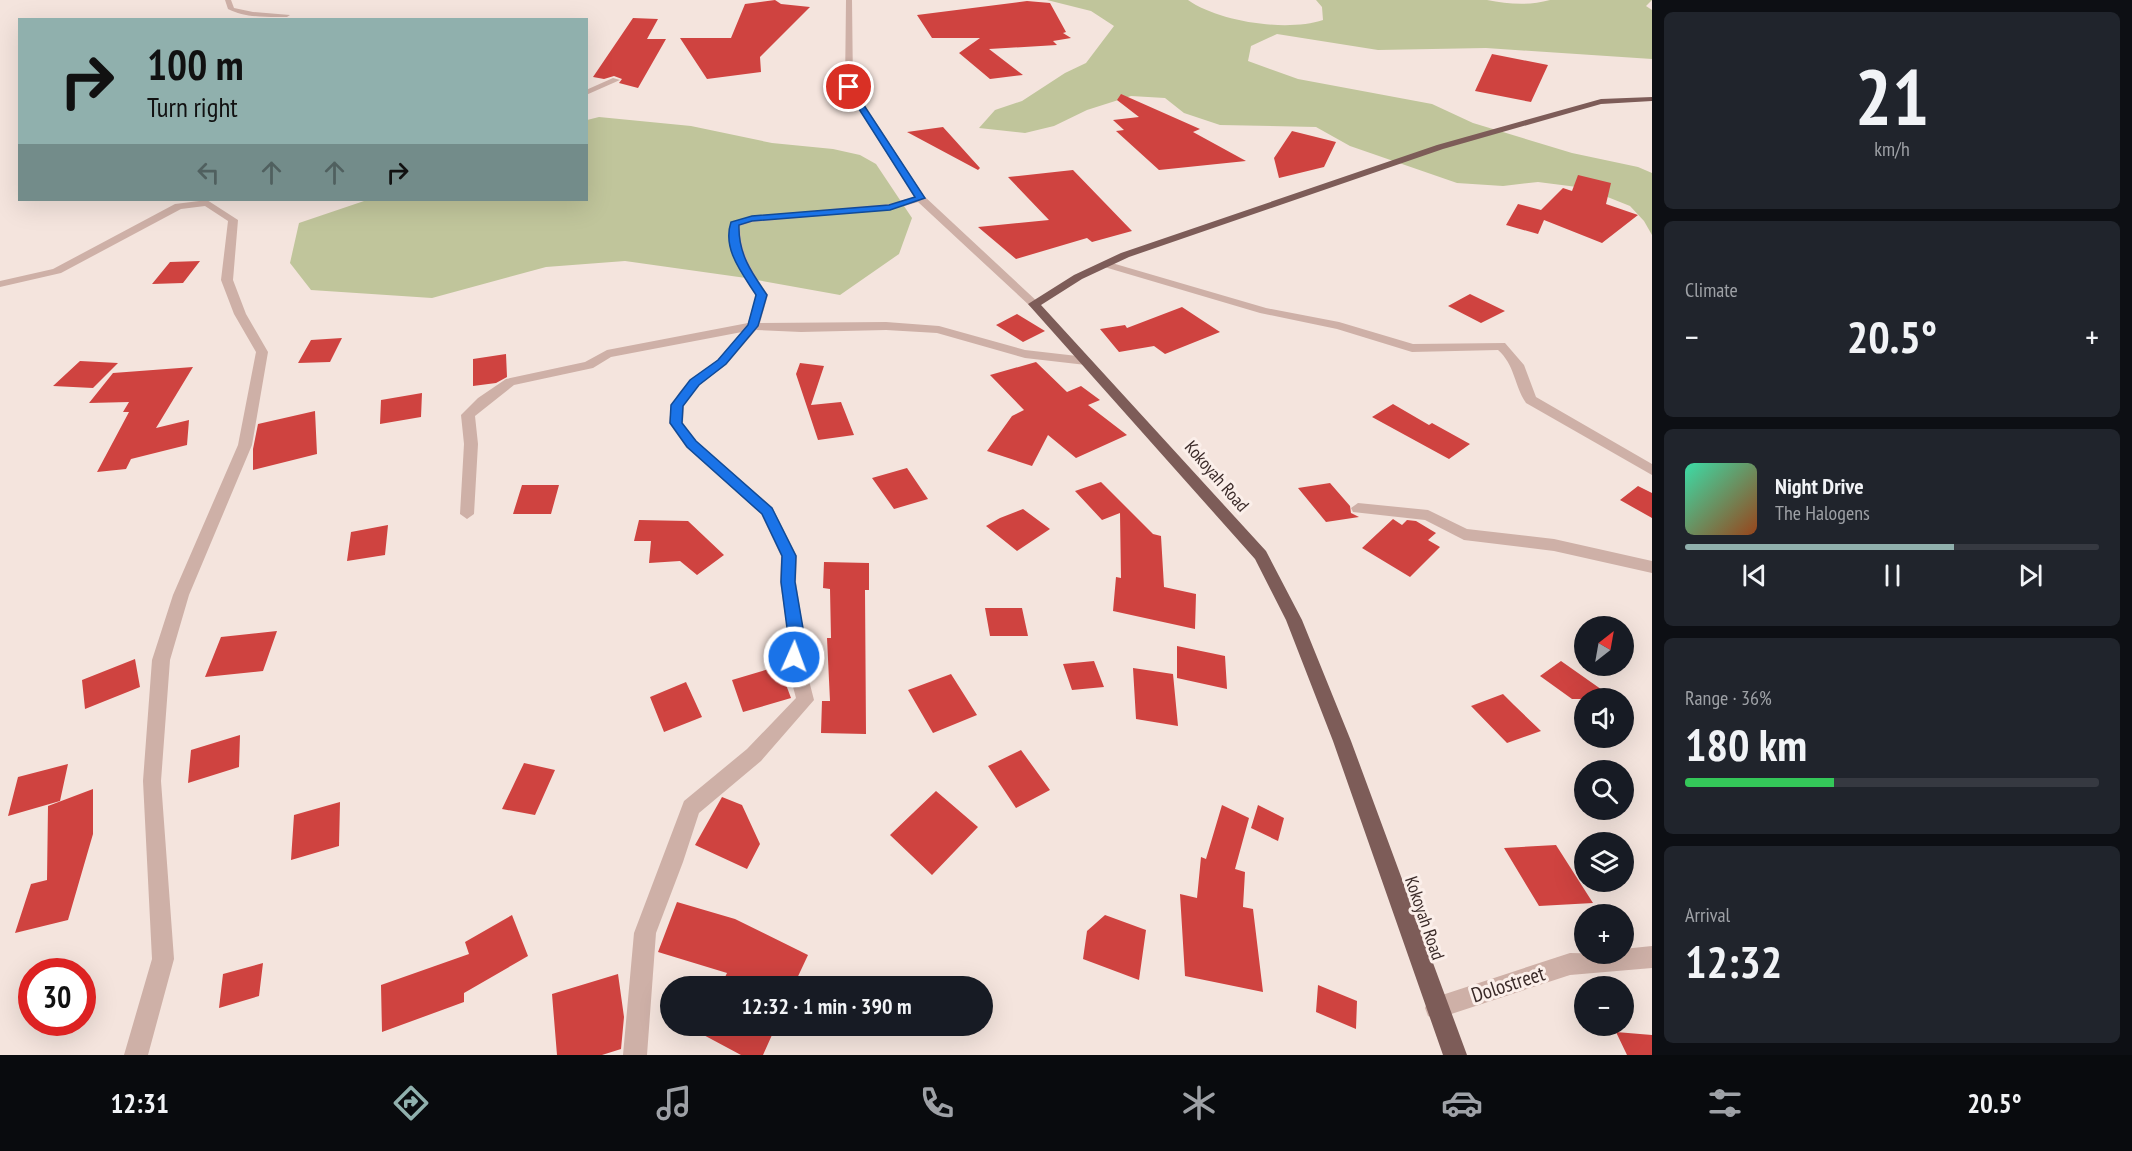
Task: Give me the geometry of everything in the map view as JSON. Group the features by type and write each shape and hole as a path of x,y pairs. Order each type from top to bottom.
{"main road":[{"path":"1034,304 1078,277 1125,255 1440,147 1601,102 1652,99"},
{"name":"Kokoyah Road","path":"1034,304 1261,555 1294,620 1342,741 1436,1008 1455,1055"}],"street":[{"name":"Kokoyah Road","path":"849,0 849,87 920,198 1034,304"},
{"path":"228,2 231,9 253,14 287,15"},
{"path":"588,92 616,80"},
{"path":"635,1055 645,933 673,862 691,807 754,755 805,700 794,657 795,628 788,582 789,556 767,511 691,444 676,423 677,405 694,382 722,362 753,326 762,295 741,265 734,241 735,224 752,219 890,207 920,198"},
{"path":"0,284 57,271 179,206 221,201"},
{"path":"136,1055 163,959 152,781 161,660 181,595 245,445 261,352 240,314 227,280 233,220 207,203"},
{"path":"1105,264 1264,311 1339,326 1412,348 1501,346 1510,354 1521,372 1524,391 1530,400 1588,431 1652,470"},
{"path":"467,514 471,444 468,416 483,401 510,382 589,365 607,354 753,326 801,328 886,326 939,330 968,340 1025,354 1086,361"},
{"path":"1358,508 1428,515 1464,534 1554,545 1652,567"},
{"name":"Dolostreet","path":"1436,1008 1570,964 1652,957"}],"green space":[{"path":"1047,0 1188,0 1201,8 1235,19 1254,23 1291,25 1323,20 1322,7 1316,0 1487,0 1518,4 1550,0 1652,0 1646,6 1652,10 1652,59 1486,48 1378,50 1277,34 1251,46 1248,61 1298,79 1432,104 1473,123 1572,153 1638,167 1652,173 1652,235 1644,221 1630,206 1585,188 1538,182 1503,186 1457,183 1350,146 1316,127 1220,125 1184,113 1165,98 1131,96 1087,110 1054,126 1025,133 979,128 995,110 1022,101 1065,73 1086,63 1114,26 1091,11"},
{"path":"599,117 691,126 772,143 833,149 860,155 876,164 912,218 899,254 840,295 746,278 625,261 546,267 432,298 311,290 290,263 299,223 364,201 588,201 588,120"}],"building":[{"path":"775,0 781,4 810,7 760,57 761,72 707,79 680,38 731,38 745,4"},
{"path":"1027,1 1050,3 1066,32 1063,33 1071,38 1053,41 1057,45 989,49 1023,75 990,79 959,53 980,38 932,38 917,15"},
{"path":"633,18 658,19 647,39 666,39 638,88 619,83 622,79 614,76 604,79 593,77"},
{"path":"1492,54 1548,65 1531,102 1475,91"},
{"path":"1121,94 1200,129 1193,132 1246,161 1159,170 1116,131 1124,130 1113,120 1139,117 1117,100"},
{"path":"943,127 980,168 978,170 907,132"},
{"path":"1292,131 1336,142 1324,167 1279,178 1274,158"},
{"path":"1073,170 1132,231 1092,242 1087,238 1016,259 978,227 1049,220 1008,177"},
{"path":"1578,175 1611,183 1606,204 1638,215 1602,243 1544,220 1538,234 1506,225 1518,204 1541,210 1563,188 1572,191"},
{"path":"200,261 183,283 152,284 170,262"},
{"path":"1470,294 1505,311 1481,323 1448,306"},
{"path":"1182,307 1220,332 1165,354 1154,346 1119,352 1100,329 1125,325 1127,328"},
{"path":"1017,314 1045,331 1023,342 996,325"},
{"path":"342,338 330,362 298,363 311,340"},
{"path":"506,354 507,377 496,383 473,386 473,359"},
{"path":"80,361 118,363 93,388 53,386"},
{"path":"1036,362 1067,392 1081,386 1100,400 1088,405 1127,435 1076,458 1048,435 1032,466 987,451 1012,416 1024,410 990,375"},
{"path":"800,363 824,366 811,405 841,402 854,435 818,440 796,374"},
{"path":"193,367 156,428 189,420 187,445 131,459 126,469 97,472 129,412 123,412 129,402 89,403 113,373"},
{"path":"422,393 421,417 380,424 381,400"},
{"path":"1393,404 1429,425 1432,423 1470,444 1449,459 1372,417"},
{"path":"315,411 317,454 253,470 253,449 258,424"},
{"path":"907,468 928,499 894,509 872,478"},
{"path":"1101,482 1153,534 1161,536 1164,587 1196,594 1195,629 1113,611 1116,577 1121,578 1120,513 1102,520 1075,491"},
{"path":"1330,483 1350,506 1351,513 1359,517 1326,522 1298,488"},
{"path":"522,485 559,485 551,514 513,514"},
{"path":"1638,486 1652,493 1652,518 1620,500"},
{"path":"1023,509 1050,529 1017,551 986,526"},
{"path":"1393,519 1402,525 1407,520 1416,521 1436,533 1428,540 1440,547 1410,577 1362,548"},
{"path":"639,520 688,521 724,555 697,575 680,561 649,563 651,541 634,541"},
{"path":"388,525 385,555 347,561 351,532"},
{"path":"824,562 869,563 869,590 865,590 866,734 821,733 822,701 830,701 827,638 831,638 830,589 823,588"},
{"path":"985,608 1022,608 1028,636 990,636"},
{"path":"277,631 263,671 205,677 221,637"},
{"path":"1177,646 1225,656 1227,689 1177,678"},
{"path":"135,659 140,687 85,709 82,680"},
{"path":"1094,661 1104,687 1072,690 1063,664"},
{"path":"1561,661 1574,670 1574,676 1582,676 1599,688 1574,688 1574,699 1572,699 1540,676"},
{"path":"779,666 791,698 743,712 732,680"},
{"path":"1133,668 1173,674 1178,726 1136,719"},
{"path":"951,674 977,715 933,733 908,690"},
{"path":"686,682 702,717 664,732 650,697"},
{"path":"1503,694 1541,731 1507,743 1471,706"},
{"path":"240,735 239,767 188,783 191,750"},
{"path":"1021,750 1050,790 1016,808 988,766"},
{"path":"524,763 555,770 535,815 502,809"},
{"path":"68,764 60,801 8,816 18,777"},
{"path":"93,789 93,834 68,920 15,933 31,884 47,880 48,806"},
{"path":"936,791 978,827 932,875 890,835"},
{"path":"722,797 742,805 760,844 747,869 695,845"},
{"path":"340,802 339,846 291,860 294,815"},
{"path":"1222,805 1249,818 1235,869 1245,872 1243,907 1253,909 1263,992 1185,976 1180,894 1197,898 1201,857 1206,859"},
{"path":"1258,805 1284,818 1278,841 1251,828"},
{"path":"1556,845 1574,873 1574,892 1586,892 1593,903 1539,906 1504,848"},
{"path":"677,902 735,919 808,955 798,976 726,976 727,973 658,952"},
{"path":"512,915 528,956 464,993 464,1002 382,1032 381,985 469,954 465,942"},
{"path":"1105,915 1146,930 1139,980 1083,959 1087,931"},
{"path":"263,963 259,996 219,1008 223,974"},
{"path":"618,974 624,1017 621,1049 602,1055 557,1055 552,994"},
{"path":"1318,985 1357,1001 1356,1029 1316,1012"},
{"path":"1634,1034 1652,1035 1652,1055 1627,1055 1618,1036 1634,1036"},
{"path":"705,1036 772,1036 763,1055 741,1055"}],"route":[{"path":"794,657 795,628 788,582 789,556 767,511 691,444 676,423 677,405 694,382 722,362 753,326 762,295 741,265 734,241 735,224 752,219 890,207 920,198 849,87"}]}
